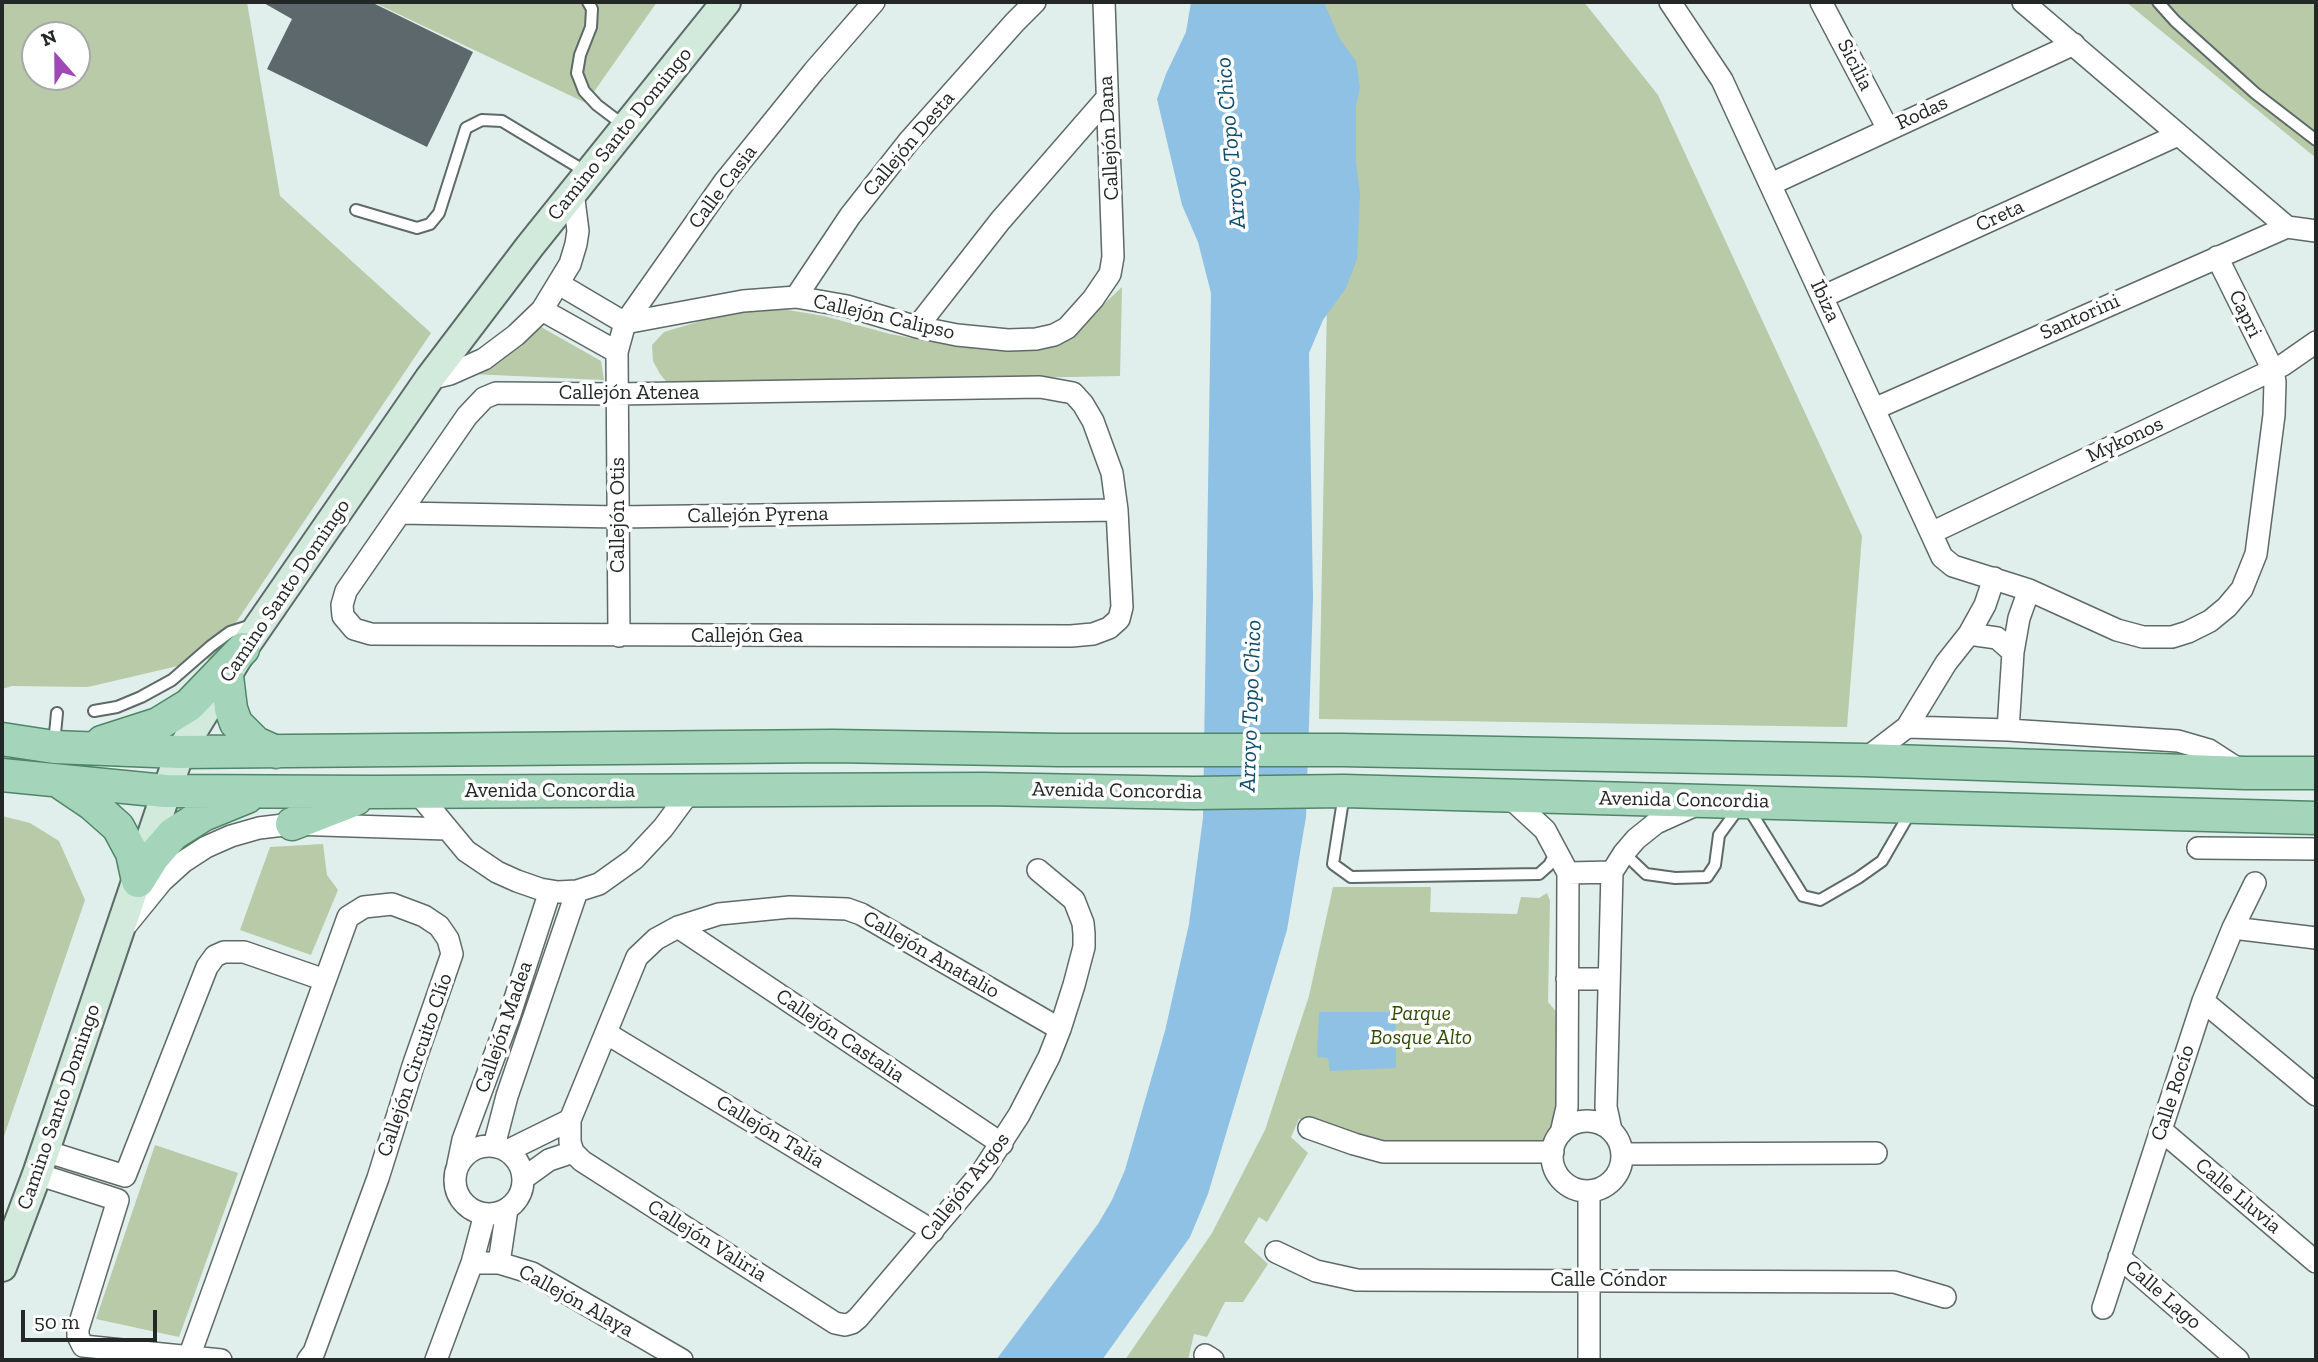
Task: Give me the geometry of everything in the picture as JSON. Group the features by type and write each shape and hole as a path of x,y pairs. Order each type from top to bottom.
{"main road":[{"path":"59,747 118,738 158,724 201,695 243,649"},
{"path":"227,676 231,709 236,723 256,743 276,752"},
{"name":"Avenida Concordia","path":"2,739 59,747 120,751 173,771 267,791 1344,791 2316,818"},
{"name":"Avenida Concordia","path":"8,776 57,780 173,771 276,752 833,746 1342,750 1864,760 2316,773"},
{"path":"8,776 45,769 173,771 306,766 337,752"},
{"path":"57,780 92,804 118,827 132,853 138,881"},
{"path":"138,881 173,834 223,805 267,791"},
{"path":"292,824 374,792"}],"street":[{"name":"Camino Santo Domingo","path":"2,1267 138,881 173,771 227,676 429,379 580,182 726,2"},
{"name":"Calle Casia","path":"617,394 617,352 625,323 725,181 874,2"},
{"name":"Callejón Desta","path":"796,297 850,216 909,141 1035,2"},
{"name":"Callejón Dana","path":"1104,2 1114,236 1110,274"},
{"name":"Ibiza","path":"1670,2 1722,80 1931,533 1947,562 2029,590 2117,630 2143,638 2172,637 2210,621 2227,607 2242,589 2256,555 2276,397 2273,370"},
{"name":"Sicilia","path":"1821,2 1888,129"},
{"path":"2023,2 2287,227 2316,231"},
{"name":"Rodas","path":"1771,184 2074,44"},
{"path":"917,327 1000,221 1107,97"},
{"name":"Creta","path":"1822,297 2178,135"},
{"path":"429,379 450,374 484,359 516,335 542,310 570,264 578,231 580,182"},
{"name":"Santorini","path":"1874,409 2287,227"},
{"name":"Capri","path":"2217,257 2273,370"},
{"name":"Callejón Calipso","path":"625,323 743,301 796,297 847,306 917,327 957,335 1008,340 1036,339 1054,335 1067,328 1110,274"},
{"path":"559,284 625,323"},
{"path":"542,310 617,352"},
{"name":"Mykonos","path":"1931,533 2273,370 2316,342"},
{"name":"Callejón Atenea","path":"371,634 347,624 342,605 346,591 467,416 484,398 496,393 617,394 1040,387 1073,393 1093,421 1112,472 1117,510"},
{"name":"Callejón Otis","path":"617,394 619,636"},
{"name":"Callejón Pyrena","path":"400,513 618,517 1117,510"},
{"name":"Callejón Gea","path":"371,634 1093,634 1109,628 1119,619 1122,607 1117,510"},
{"path":"1864,760 1907,727 1946,663 1969,634 1985,605 1994,578"},
{"path":"2008,730 2013,652 2019,618 2029,590"},
{"path":"1969,634 1997,638 2013,652"},
{"path":"1907,727 2008,730 2178,741 2209,750 2245,773"},
{"path":"417,792 466,851 497,872 550,891 577,891 599,884 634,859 663,828 691,790"},
{"path":"1309,1128 1383,1152 1557,1142 1570,1126 1591,1121 1611,1130 1617,1137 1622,1154 1620,1168 1613,1179 1590,1191 1566,1184 1553,1164 1557,1142 1567,1107 1568,873 1545,830 1507,795"},
{"path":"1611,1130 1606,1107 1612,872 1624,853 1656,823 1707,800"},
{"path":"2241,817 2308,849"},
{"path":"118,934 162,881 183,862 206,847 231,836 259,828 292,824 446,829"},
{"path":"2198,848 2308,849"},
{"name":"Callejón Argos","path":"845,1325 858,1318 982,1172 1002,1144 1033,1089 1060,1030 1084,947 1083,923 1074,900 1038,870"},
{"path":"1568,873 1612,872"},
{"name":"Calle Rocío","path":"2103,1308 2203,1001 2255,883"},
{"name":"Callejón Madea","path":"458,1164 463,1140 510,1014 550,891"},
{"name":"Callejón Madea","path":"501,1149 507,1096 577,891"},
{"name":"Callejón Circuito Clío","path":"189,1357 348,917 365,907 392,904 424,916 439,926 448,939 452,954 377,1178 314,1352 308,1360"},
{"name":"Callejón Anatalio","path":"573,1152 570,1119 637,957 656,939 678,928 719,914 790,907 847,909 876,921 1060,1030"},
{"name":"Callejón Castalia","path":"678,928 1002,1144"},
{"path":"2233,928 2316,938"},
{"path":"41,1162 125,1176 207,967 215,956 223,952 244,952 325,979"},
{"path":"1567,979 1609,979"},
{"path":"2203,1001 2316,1095"},
{"path":"510,1014 532,1023"},
{"name":"Callejón Talía","path":"607,1032 933,1231"},
{"path":"507,1209 485,1214 465,1204 458,1195 455,1184 458,1164 466,1154 476,1149 501,1149 570,1119"},
{"name":"Calle Lluvia","path":"2161,1130 2316,1262"},
{"path":"499,1263 507,1209 521,1192 524,1178 519,1163 501,1149"},
{"path":"524,1178 549,1160 573,1152"},
{"name":"Callejón Valiria","path":"573,1152 593,1169 835,1323 845,1325"},
{"path":"1622,1154 1876,1153"},
{"path":"41,1162 118,1200 78,1329 83,1346 221,1360"},
{"path":"1589,1360 1590,1191"},
{"path":"436,1360 472,1263 485,1214"},
{"name":"Calle Cóndor","path":"1276,1252 1316,1271 1357,1280 1894,1282 1945,1297"},
{"name":"Calle Lago","path":"2119,1257 2238,1360"},
{"name":"Callejón Alaya","path":"472,1263 499,1263 532,1273 682,1360"}],"lane":[{"path":"588,2 592,9 591,27 580,55 577,73 584,91 597,105 626,127"},
{"path":"2158,2 2175,21 2255,93 2316,140"},
{"path":"356,210 417,228 430,224 439,213 466,128 482,120 502,121 580,182"},
{"path":"94,711 117,707 141,697 172,680 230,632 261,623"},
{"path":"57,713 59,747"},
{"path":"1344,791 1333,864 1351,877 1539,874 1549,865 1557,849"},
{"path":"1624,853 1646,874 1675,878 1707,877 1715,865 1719,835 1744,801 1803,896 1820,900 1882,861 1914,805"}],"green space":[{"path":"2,2 247,2 280,196 431,333 212,658 88,687 12,686 2,689"},
{"path":"373,2 657,2 586,103"},
{"path":"1280,2 1584,2 1658,95 1862,536 1847,727 1319,719 1329,200"},
{"path":"2126,2 2316,2 2316,158"},
{"path":"1122,287 1120,376 669,385 653,361 652,345 664,332 734,311 776,308 824,316 890,334 943,344 1017,349 1059,346"},
{"path":"541,327 601,361 604,380 471,374"},
{"path":"2,816 30,823 59,841 85,900 2,1142"},
{"path":"323,844 327,875 338,890 311,955 240,930 270,847"},
{"name":"Parque Bosque Alto","path":"1333,887 1431,887 1430,912 1517,914 1521,897 1539,898 1547,893 1550,901 1548,1002 1559,1015 1558,1114 1555,1131 1546,1140 1532,1145 1383,1141 1329,1129 1314,1120 1299,1119 1291,1137 1308,1153 1267,1222 1259,1217 1244,1242 1268,1264 1243,1302 1225,1302 1207,1337 1194,1334 1188,1360 1125,1360 1212,1233 1265,1130 1309,996"},
{"path":"155,1145 238,1173 179,1337 96,1319"}],"water":[{"name":"Arroyo Topo Chico","path":"1191,2 1324,2 1339,38 1356,61 1360,87 1356,107 1356,162 1360,194 1357,259 1346,288 1323,320 1309,353 1313,598 1306,817 1287,930 1208,1194 1190,1237 1102,1360 996,1360 1098,1224 1112,1200 1125,1170 1165,1031 1189,924 1203,818 1211,293 1198,242 1182,205 1157,99 1186,32"},
{"path":"1319,1012 1396,1012 1396,1068 1330,1071 1328,1058 1317,1057"}],"building":[{"path":"262,2 371,2 473,52 427,147 267,69 292,19"}]}
